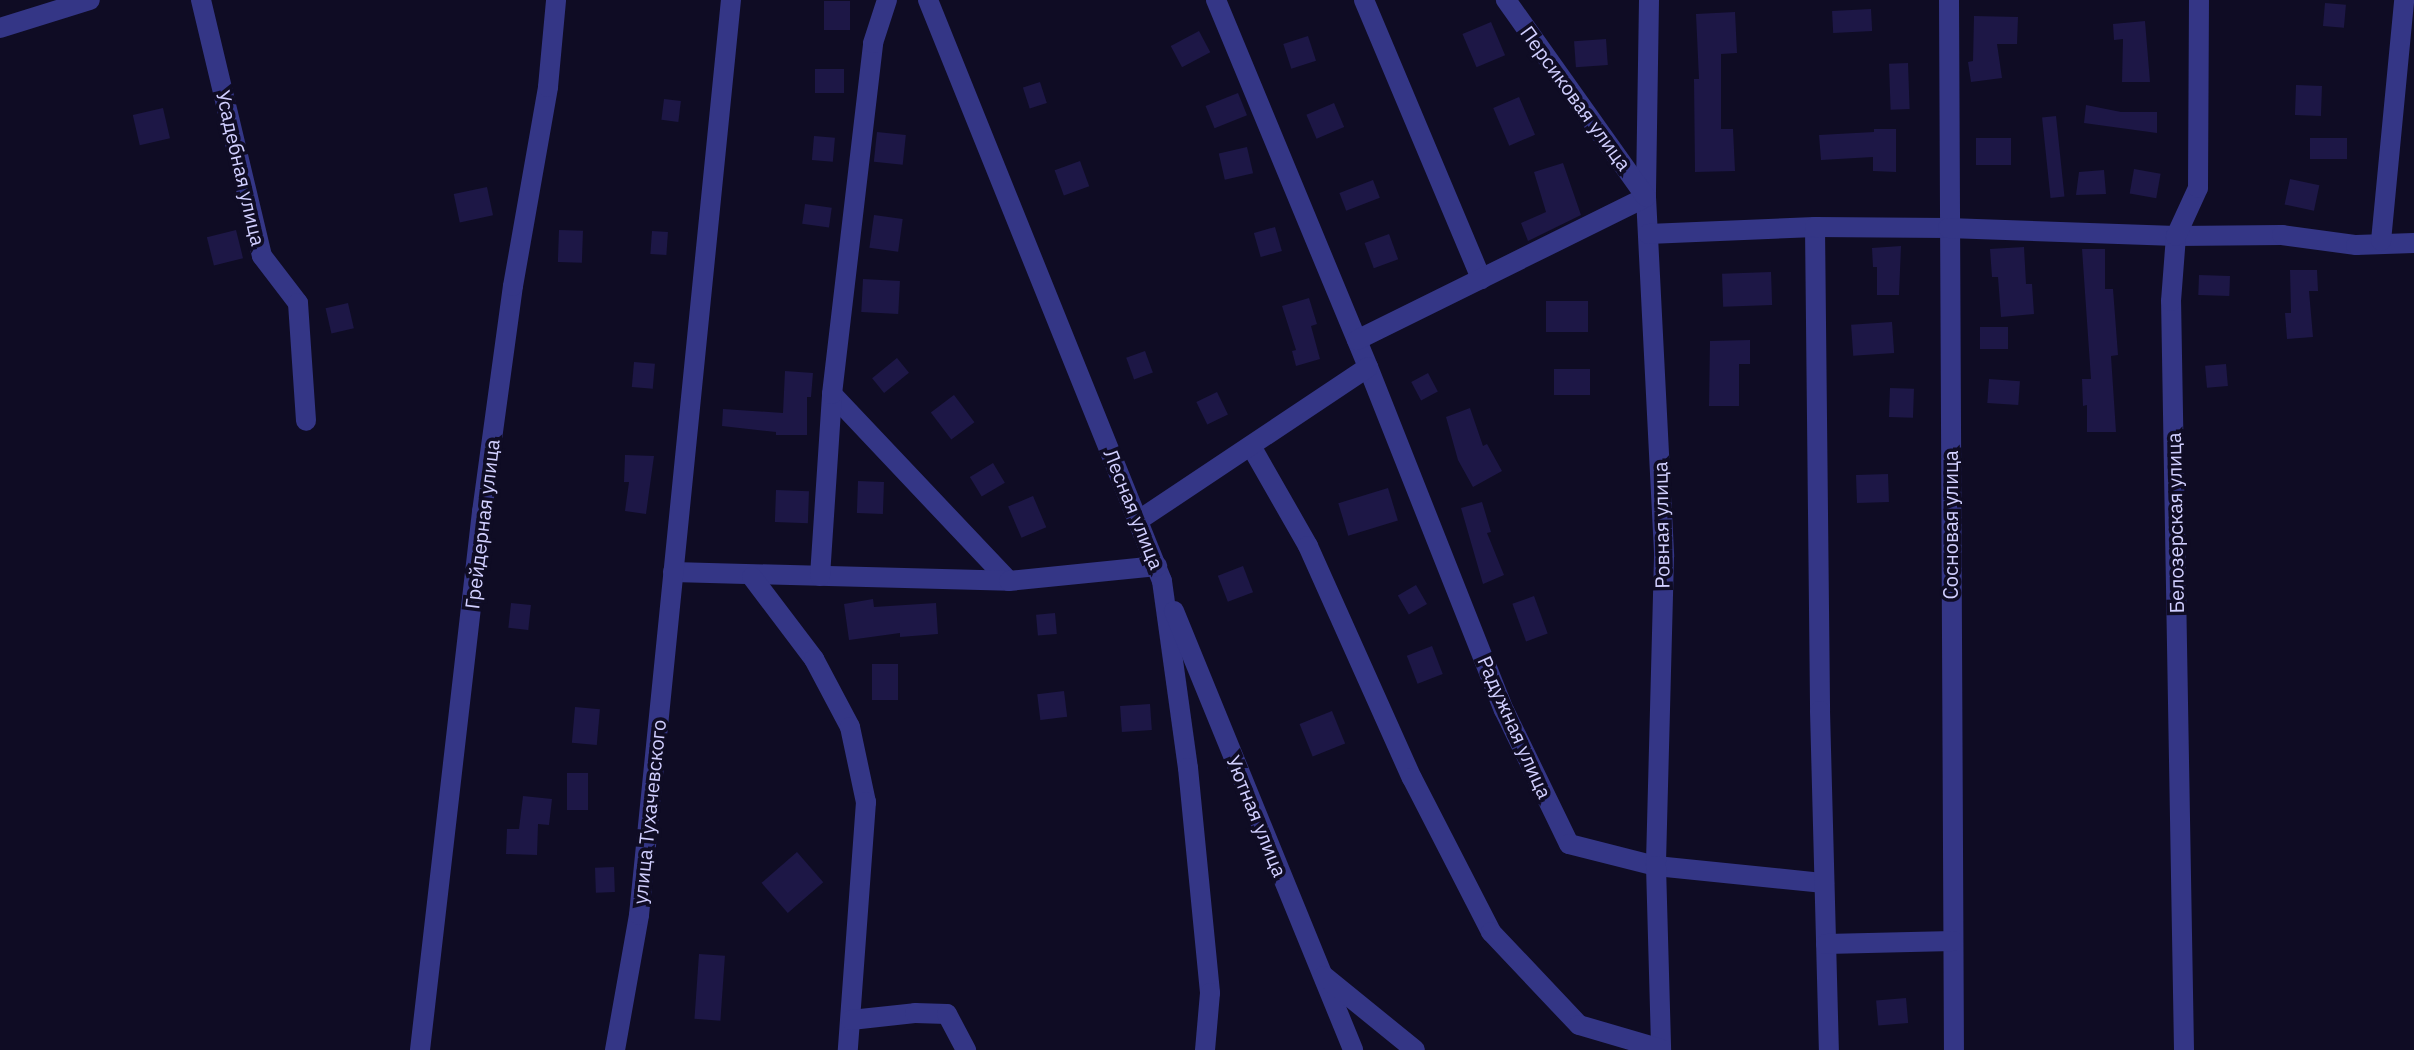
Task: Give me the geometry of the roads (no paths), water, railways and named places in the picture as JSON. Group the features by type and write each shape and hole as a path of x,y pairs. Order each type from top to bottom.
{"street":[{"path":"0,28 90,0"},
{"name":"Усадебная улица","path":"201,0 262,256 298,303 306,421"},
{"name":"Грейдерная улица","path":"420,1050 482,512 513,286 548,87 556,0"},
{"path":"731,0 673,572 752,577 1009,581 1160,573"},
{"path":"820,576 832,394 873,43 887,0"},
{"name":"Лесная улица","path":"928,0 1160,573 1188,768 1210,993 1205,1050"},
{"path":"1139,520 1368,367 1216,0"},
{"path":"1364,0 1481,279"},
{"name":"Персиковая улица","path":"1506,0 1646,197"},
{"name":"Ровная улица","path":"1649,0 1646,197 1664,557 1656,866 1661,1050"},
{"name":"Сосновая улица","path":"1949,0 1954,1050"},
{"name":"Белозерская улица","path":"2184,1050 2171,301 2176,236 2198,188 2199,0"},
{"path":"2381,241 2404,0"},
{"path":"1357,340 1646,197"},
{"path":"1815,227 1829,1050"},
{"path":"1648,234 1815,227 1948,228 2176,236 2282,235 2356,245 2381,241 2414,243"},
{"name":"Радужная улица","path":"1368,367 1504,710 1569,844 1656,866 1824,883"},
{"path":"832,394 1009,581"},
{"path":"1251,446 1308,546 1412,778 1491,932 1579,1025 1661,1050"},
{"name":"улица Тухачевского","path":"615,1050 639,915 673,572"},
{"name":"Уютная улица","path":"1160,573 1353,1050"},
{"path":"752,577 814,659 850,727 866,802 848,1050"},
{"path":"1826,944 1953,941"},
{"path":"1321,973 1415,1050"},
{"path":"851,1020 915,1013 947,1014 966,1050"}]}
